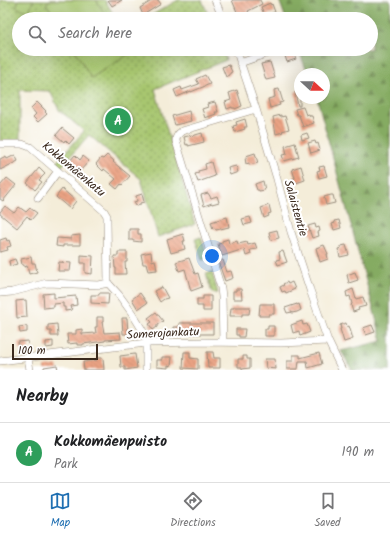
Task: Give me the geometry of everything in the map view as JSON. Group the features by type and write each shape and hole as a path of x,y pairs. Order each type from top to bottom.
{"street":[{"path":"215,0 220,12"},
{"name":"Salaistentie","path":"238,56 256,109 291,232 310,290 328,341 342,370"},
{"path":"240,63 260,56"},
{"path":"223,342 221,288 176,141 177,135 182,131 256,109"},
{"name":"Kokkomäenkatu","path":"0,144 26,145 34,150 104,210 107,222 108,283"},
{"path":"38,198 58,171"},
{"path":"0,293 12,292 47,283 100,285 108,283 132,313 146,336 146,370"},
{"name":"Somerojankatu","path":"0,361 146,343 223,342 281,344 328,341"},
{"path":"28,358 30,370"}],"green space":[{"path":"0,0 105,0 112,12 12,12 12,56 225,56 226,60 155,89 195,224 158,237 141,179 89,135 60,168 55,164 84,131 59,110 50,91 20,90 20,141 0,141"},
{"path":"19,0 33,0 29,12 16,7"},
{"path":"51,0 96,0 104,12 52,12 46,3"},
{"path":"178,0 202,0 207,12 157,12"},
{"path":"279,0 390,0 390,370 352,370 341,351 382,341 319,104 330,104 330,68 306,68 301,56 378,56 378,12 283,12"},
{"path":"78,56 126,56 91,78"},
{"path":"201,237 208,259 202,260 195,239"},
{"path":"212,272 218,293 212,293 206,274"}],"building":[{"path":"108,0 122,0 112,6"},
{"path":"153,0 158,0 161,4 148,12 142,12 140,8"},
{"path":"232,0 260,0 262,4 248,12 237,12"},
{"path":"270,3 271,5 272,4 275,12 263,12 261,7"},
{"path":"285,56 294,56 296,59 287,62"},
{"path":"270,62 275,78 266,80 261,64"},
{"path":"229,65 232,72 226,77 222,67"},
{"path":"205,75 210,84 177,97 174,90 181,87 182,90 199,84 196,79"},
{"path":"279,89 283,102 279,103 280,105 270,108 268,99 275,97 274,90"},
{"path":"237,90 242,106 235,109 232,107 227,109 225,102 231,100 229,93"},
{"path":"37,102 47,114 38,122 33,117 36,114 31,108"},
{"path":"215,102 218,112 215,112 216,114 205,118 202,109 208,107 207,104"},
{"path":"303,107 306,115 309,114 312,116 314,123 303,127 299,115 297,115 295,109"},
{"path":"189,111 191,121 175,125 172,116"},
{"path":"281,115 281,117 285,116 289,129 276,134 273,117"},
{"path":"245,119 247,127 235,132 233,126 237,125 236,122"},
{"path":"62,128 74,138 69,144 65,140 64,142 56,135"},
{"path":"202,133 204,142 188,146 188,144 186,145 184,137"},
{"path":"307,133 309,138 302,140 301,135"},
{"path":"315,141 316,144 318,143 320,150 311,153 308,143"},
{"path":"295,143 299,157 284,161 282,155 287,154 285,146"},
{"path":"255,153 258,163 249,165 249,163 246,164 246,156"},
{"path":"15,155 18,161 0,170 0,159 6,156 7,159"},
{"path":"75,155 80,160 83,156 89,161 80,171 69,162"},
{"path":"107,155 130,176 117,189 111,184 116,179 104,169 103,171 96,164 101,158 103,159"},
{"path":"211,162 215,176 198,182 195,174 199,173 198,171 206,169 205,164"},
{"path":"236,166 238,172 230,175 228,168"},
{"path":"301,166 305,180 293,184 292,179 295,178 292,169"},
{"path":"324,166 327,176 319,178 317,171 320,170 319,167"},
{"path":"39,168 45,174 39,180 42,182 35,190 27,183"},
{"path":"7,178 16,185 3,201 0,199 0,186"},
{"path":"263,181 265,190 257,190 255,184"},
{"path":"62,189 76,201 70,209 56,197"},
{"path":"208,193 211,198 217,196 219,202 204,206 201,195"},
{"path":"142,194 144,202 136,206 134,202 137,201 136,196"},
{"path":"333,195 335,203 326,205 324,197"},
{"path":"269,205 271,213 268,214 269,216 264,218 261,208"},
{"path":"5,206 14,213 19,207 26,212 30,208 37,213 31,220 27,216 17,228 0,214"},
{"path":"227,217 229,227 216,230 215,228 213,229 211,222"},
{"path":"250,217 252,223 244,225 242,219"},
{"path":"339,220 341,228 334,230 332,224 335,223 334,221"},
{"path":"315,224 316,228 319,227 319,236 312,238 308,226"},
{"path":"129,229 138,229 138,234 141,234 141,242 129,240"},
{"path":"277,230 279,238 271,240 269,232"},
{"path":"183,234 185,249 171,253 167,239"},
{"path":"80,235 80,245 63,245 63,247 56,246 57,238 71,239 71,236"},
{"path":"6,238 7,241 9,240 11,246 7,247 8,250 0,252 0,240"},
{"path":"228,239 229,244 237,241 238,244 247,242 248,245 255,243 257,249 250,250 251,254 246,256 244,249 222,256 218,244"},
{"path":"324,245 328,254 328,259 320,262 316,248"},
{"path":"346,245 349,255 340,257 338,249 341,248 341,246"},
{"path":"283,251 287,262 278,265 276,260 280,259 279,252"},
{"path":"118,252 127,252 127,262 125,262 126,274 116,274 114,256 118,256"},
{"path":"151,252 152,261 155,260 157,270 148,271 146,264 143,264 141,254"},
{"path":"81,255 93,256 92,274 85,273 85,263 81,263"},
{"path":"31,257 32,263 35,263 37,272 29,274 27,266 24,267 24,265 22,265 21,259"},
{"path":"189,258 195,274 198,273 202,287 191,291 185,269 179,271 176,262"},
{"path":"15,259 17,264 10,266 9,261"},
{"path":"223,260 227,272 231,271 233,278 225,281 218,261"},
{"path":"59,262 71,263 70,271 58,271"},
{"path":"355,272 358,280 349,283 347,275"},
{"path":"287,282 288,284 292,282 295,289 286,293 285,291 282,292 280,287"},
{"path":"162,287 168,298 160,302 154,291"},
{"path":"236,289 241,289 242,299 233,299 233,291 236,291"},
{"path":"353,289 356,299 363,297 366,306 358,308 359,310 353,312 350,296 347,297 346,292"},
{"path":"54,293 54,298 76,296 77,305 71,306 72,310 65,311 63,303 54,304 54,307 44,308 43,294"},
{"path":"99,293 109,293 108,304 91,303 91,295 99,295"},
{"path":"140,293 147,303 138,309 132,299"},
{"path":"203,296 211,296 211,311 203,311 203,306 197,306 197,299 203,299"},
{"path":"26,300 27,317 17,318 16,301"},
{"path":"260,304 274,304 274,314 269,314 269,316 259,316"},
{"path":"299,304 301,310 287,313 285,308"},
{"path":"250,307 249,314 242,314 242,316 230,316 231,308"},
{"path":"156,312 163,321 153,330 149,324 152,322 148,318"},
{"path":"97,317 103,317 102,322 104,333 120,332 121,339 105,340 83,345 77,345 77,343 68,344 67,334 76,334 76,330 82,329 82,334 96,333 95,327 97,327"},
{"path":"122,318 127,318 128,334 123,334"},
{"path":"302,321 303,325 307,324 310,332 300,336 299,331 293,333 291,325"},
{"path":"179,323 213,323 213,334 173,334 173,327 179,327"},
{"path":"346,323 347,327 349,326 353,339 344,342 340,325"},
{"path":"57,324 58,336 51,336 51,331 48,331 48,325"},
{"path":"372,325 375,332 366,335 363,328"},
{"path":"27,326 27,332 20,333 19,327"},
{"path":"268,326 274,326 274,336 265,336 265,329 268,329"},
{"path":"236,329 245,329 244,337 239,337 239,335 236,335"},
{"path":"28,341 29,349 19,350 18,342"},
{"path":"53,341 53,347 46,348 46,342"},
{"path":"184,352 190,352 190,358 198,359 198,369 183,368"},
{"path":"207,352 213,352 214,358 220,358 220,368 208,368"},
{"path":"319,353 322,364 308,368 307,361 299,361 298,369 287,369 287,361 293,361 293,355 300,355 300,358"},
{"path":"135,354 137,368 125,370 125,367 121,367 120,356"},
{"path":"243,356 247,356 247,359 250,359 250,368 242,369 242,367 238,367 238,359 243,359"},
{"path":"162,357 172,357 171,366 168,365 168,368 157,367 157,360 162,360"},
{"path":"97,358 103,358 104,370 84,370 83,362 97,360"},
{"path":"265,359 275,359 276,369 266,368"},
{"path":"57,365 58,370 44,370 44,367"}],"place":[{"name":"Kokkomäenpuisto","path":"118,121"}]}
